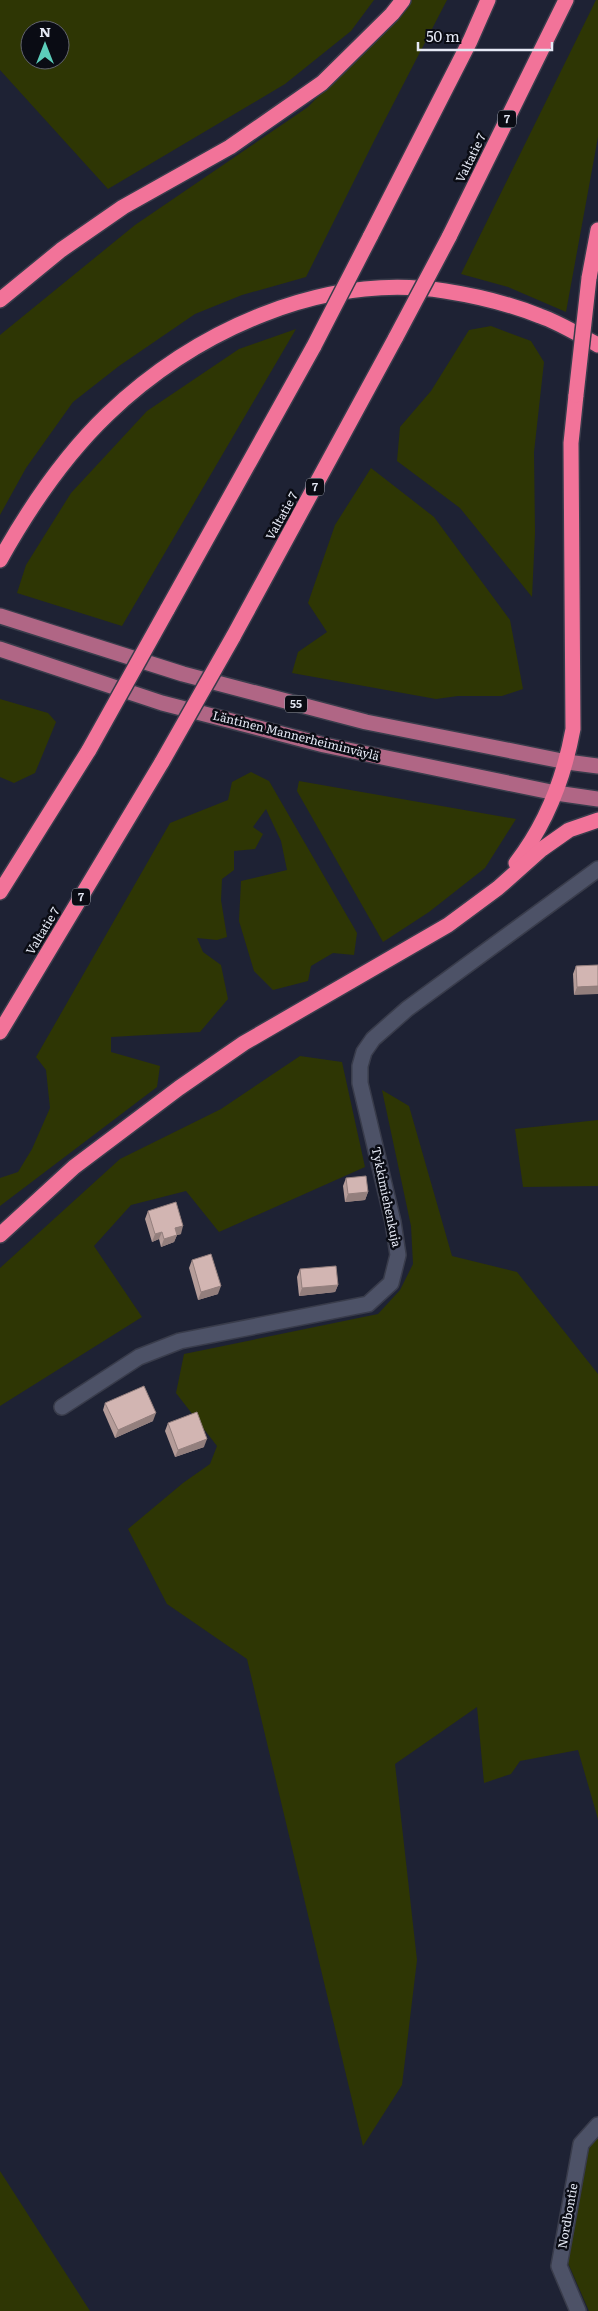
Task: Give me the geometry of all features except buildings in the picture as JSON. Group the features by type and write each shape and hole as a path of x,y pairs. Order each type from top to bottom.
{"highway":[{"path":"0,300 61,250 123,207 230,147 322,83 404,0"},
{"path":"0,892 89,750 314,346 470,41 488,0"},
{"name":"Valtatie 7","path":"0,1032 162,762 234,637 449,237 566,0"},
{"path":"498,888 540,828 556,793 567,762 573,729 571,453 589,278 598,230"},
{"path":"2,557 33,506 68,458 108,414 152,378 190,352 242,323 286,306 332,294 387,288 444,291 489,300 541,316 598,344"},
{"path":"0,1235 74,1167 179,1088 244,1043 448,925 498,888 542,849 569,830 598,820"}],"main road":[{"name":"55","path":"0,616 183,674 366,722 567,762 598,766"},
{"name":"Läntinen Mannerheiminväylä","path":"0,649 181,708 324,745 556,793 598,799"}],"street":[{"name":"Tykkimiehenkuja","path":"62,1407 139,1357 180,1341 368,1304 391,1283 398,1255 393,1222 360,1083 360,1066 364,1052 372,1039 407,1009 598,869"},
{"name":"Nordbontie","path":"578,2311 559,2266 580,2144 598,2125"}],"green space":[{"path":"0,0 374,0 351,31 285,84 108,189 0,70"},
{"path":"411,0 447,0 306,277 242,295 195,314 119,366 73,402 26,468 0,515 0,335 135,225 308,107"},
{"path":"596,0 598,0 598,137 566,312 508,287 461,274"},
{"path":"491,326 531,341 544,362 534,452 535,533 532,597 460,508 397,461 400,427 431,391 469,330"},
{"path":"296,329 122,626 17,593 26,565 71,493 147,411 239,349"},
{"path":"371,468 434,517 510,620 523,689 502,696 458,696 436,699 292,673 298,652 327,632 308,603 335,525"},
{"path":"0,699 48,713 56,722 35,773 14,783 0,777"},
{"path":"251,772 269,781 357,933 354,955 333,953 311,966 308,981 273,990 254,971 239,921 241,881 287,870 281,841 266,809 253,827 263,834 255,849 234,851 234,870 222,879 221,900 227,937 217,940 197,938 203,952 221,965 228,999 200,1032 111,1037 111,1052 160,1066 157,1087 0,1206 0,1178 18,1172 32,1149 50,1108 46,1070 36,1057 170,823 228,800 232,782"},
{"path":"299,781 516,819 485,868 429,912 383,942 297,791"},
{"path":"300,1056 342,1062 365,1167 219,1232 186,1191 131,1205 94,1246 142,1317 0,1406 0,1268 120,1159 221,1109"},
{"path":"382,1090 409,1106 452,1256 517,1272 598,1374 598,1819 578,1750 520,1761 511,1774 484,1783 477,1707 395,1764 417,1960 402,2085 363,2146 247,1659 167,1604 128,1529 183,1483 210,1464 217,1446 176,1393 184,1354 378,1314 400,1290 413,1264 411,1226"},
{"path":"598,1120 598,1186 523,1187 515,1129"},
{"path":"598,2137 598,2311 589,2311 568,2263 589,2148"},
{"path":"0,2171 90,2311 0,2311"}]}
